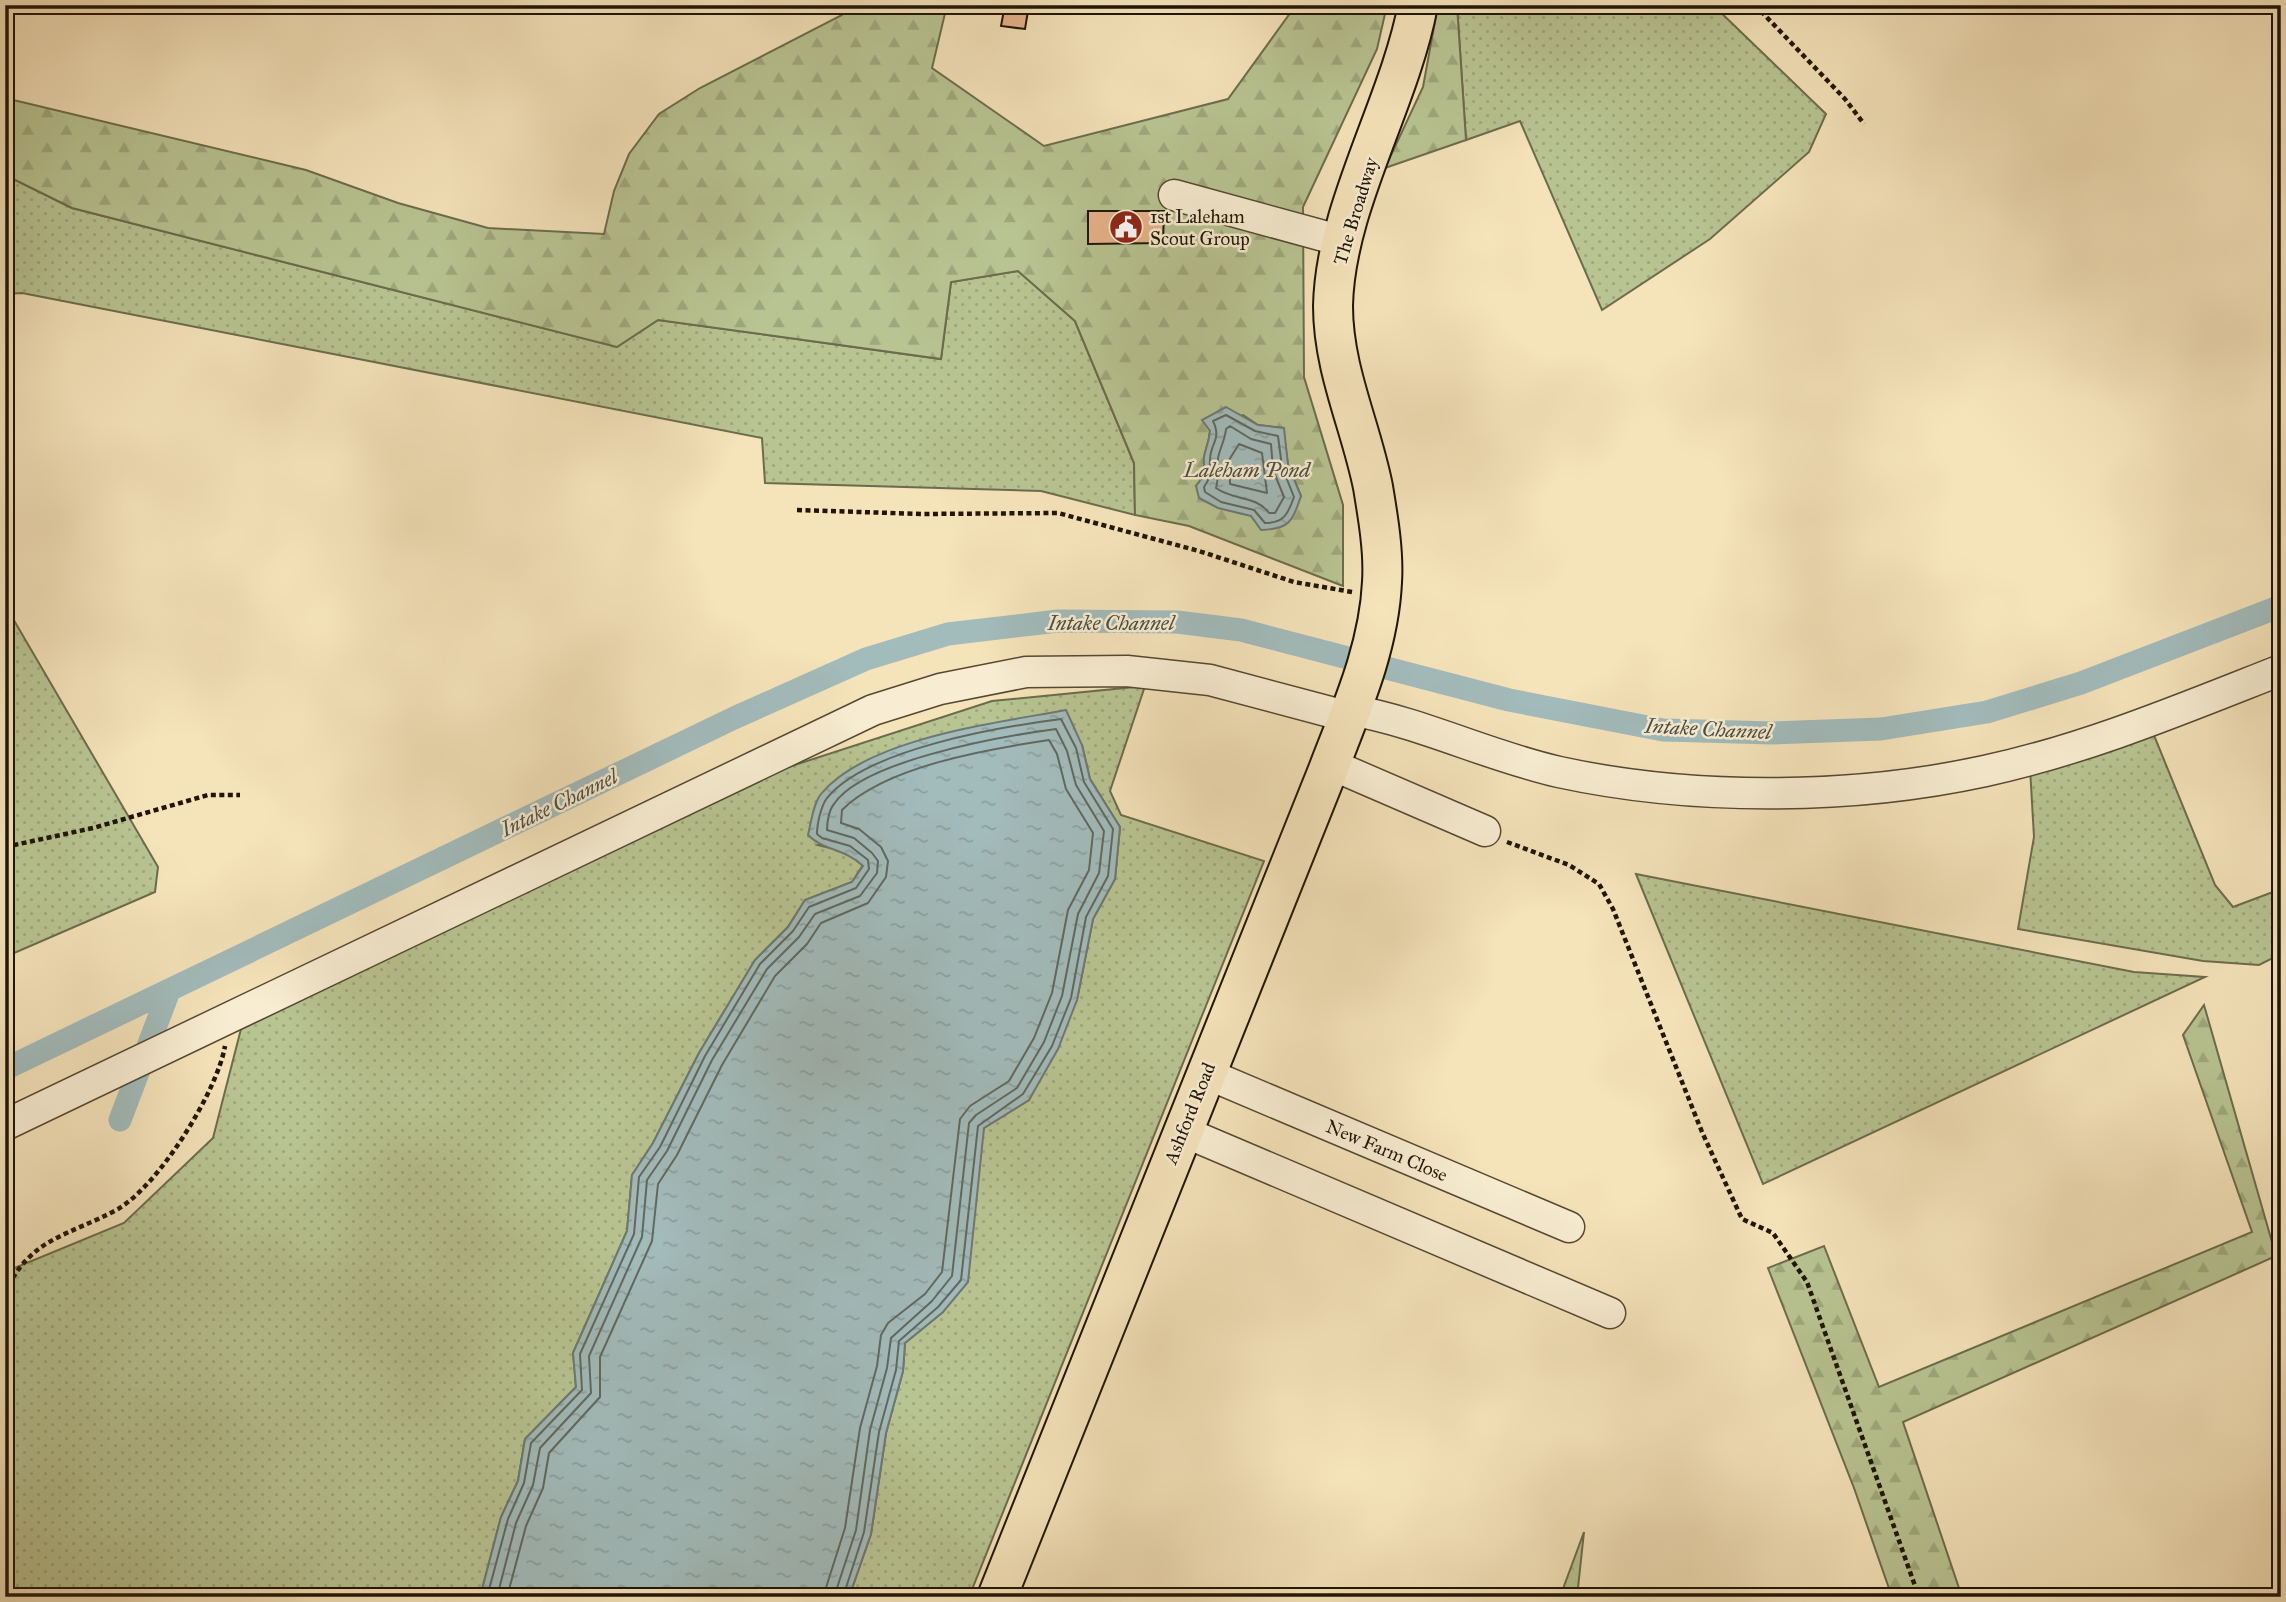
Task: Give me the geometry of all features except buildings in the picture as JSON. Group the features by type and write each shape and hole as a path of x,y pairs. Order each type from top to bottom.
{"main road":[{"name":"The Broadway","path":"1379,612 1382,580 1373,487 1346,395 1337,350 1333,307 1342,242 1394,96 1418,5"},
{"name":"Ashford Road","path":"997,1597 1352,709 1379,612"}],"street":[{"path":"1174,195 1342,242"},
{"path":"5,1125 873,710 940,689 1026,672 1127,671 1210,680 1385,716 1518,761 1585,776 1709,790 1802,791 1882,786 1986,771 2146,723 2281,670"},
{"path":"1330,764 1485,831"},
{"name":"New Farm Close","path":"1205,1073 1569,1227"},
{"path":"1182,1131 1610,1314"}],"path":[{"path":"1755,5 1845,99 1864,124"},
{"path":"797,510 923,514 1058,513 1199,551 1379,612"},
{"path":"5,847 93,828 208,795 240,795"},
{"path":"1485,831 1509,844 1569,865 1599,884 1613,909 1702,1132 1741,1220 1773,1233 1783,1243 1807,1282 1919,1597"},
{"path":"5,1293 16,1270 42,1245 120,1208 158,1176 221,1069 217,1022"}],"green space":[{"path":"849,5 947,5 932,68 1044,146 1228,99 1296,5 1387,5 1377,49 1303,207 1304,377 1343,505 1343,586 1189,526 1135,515 1134,463 1075,321 1018,271 951,282 941,359 658,320 617,347 72,208 5,175 5,98 306,170 398,203 488,228 604,234 614,191 629,154 659,114 700,88 842,15","holes":["1243,415 1258,425 1283,428 1288,465 1301,496 1267,510 1246,514 1226,507 1196,486 1205,474 1204,455 1210,431"]},
{"path":"1438,5 1457,5 1466,140 1385,168 1423,87"},
{"path":"1457,5 1713,5 1826,114 1809,152 1710,239 1602,310 1520,121 1466,140"},
{"path":"5,175 72,208 617,347 658,320 941,359 951,282 1018,271 1075,321 1134,463 1135,515 1041,491 765,483 762,438 22,293 5,294"},
{"path":"5,605 158,867 155,892 5,957"},
{"path":"1145,686 1110,791 1121,815 1264,861 969,1597 849,1597 871,1534 886,1433 903,1371 905,1343 943,1312 984,1128 1029,1100 1077,1000 1093,919 1115,879 1120,827 1090,779 1082,745 818,845 846,852 863,865 852,882 805,900 788,927 755,960 699,1053 653,1143 632,1175 627,1231 573,1353 576,1387 525,1439 518,1481 501,1517 481,1594 474,1597 5,1597 5,1272 124,1223 213,1138 241,1029 770,773 992,701"},
{"path":"2151,728 2215,885 2233,907 2281,889 2281,954 2259,965 2203,961 2018,929 2034,837 2030,768"},
{"path":"1636,874 2134,972 2205,977 1763,1184"},
{"path":"2204,1005 2276,1256 1903,1422 1962,1597 1892,1597 1854,1488 1768,1268 1824,1246 1879,1387 2252,1232 2183,1035"},
{"path":"1584,1532 1577,1597 1560,1597"}],"water":[{"name":"Laleham Pond","path":"1226,407 1258,425 1284,428 1288,465 1301,496 1292,518 1284,526 1261,530 1251,516 1218,508 1199,498 1196,486 1205,474 1204,455 1210,431 1202,420"},
{"path":"1066,710 1082,745 1090,779 1120,827 1115,879 1093,919 1077,1000 1058,1049 1029,1100 984,1128 968,1282 943,1312 905,1343 903,1371 886,1433 871,1534 849,1597 474,1597 481,1593 501,1517 518,1481 525,1439 576,1387 573,1353 627,1231 632,1175 653,1143 699,1053 755,960 788,927 805,900 852,882 863,866 808,835 818,798 842,775 869,759 901,746 970,728"}],"waterway":[{"name":"Intake Channel","path":"5,1069 734,718 866,659 948,634 1058,621 1177,622 1241,630 1509,700 1663,730 1773,733 1881,729 1987,712 2081,683 2281,606"},
{"path":"120,1120 169,991"}],"place":[{"name":"1st Laleham Scout Group","path":"1126,227"}]}
